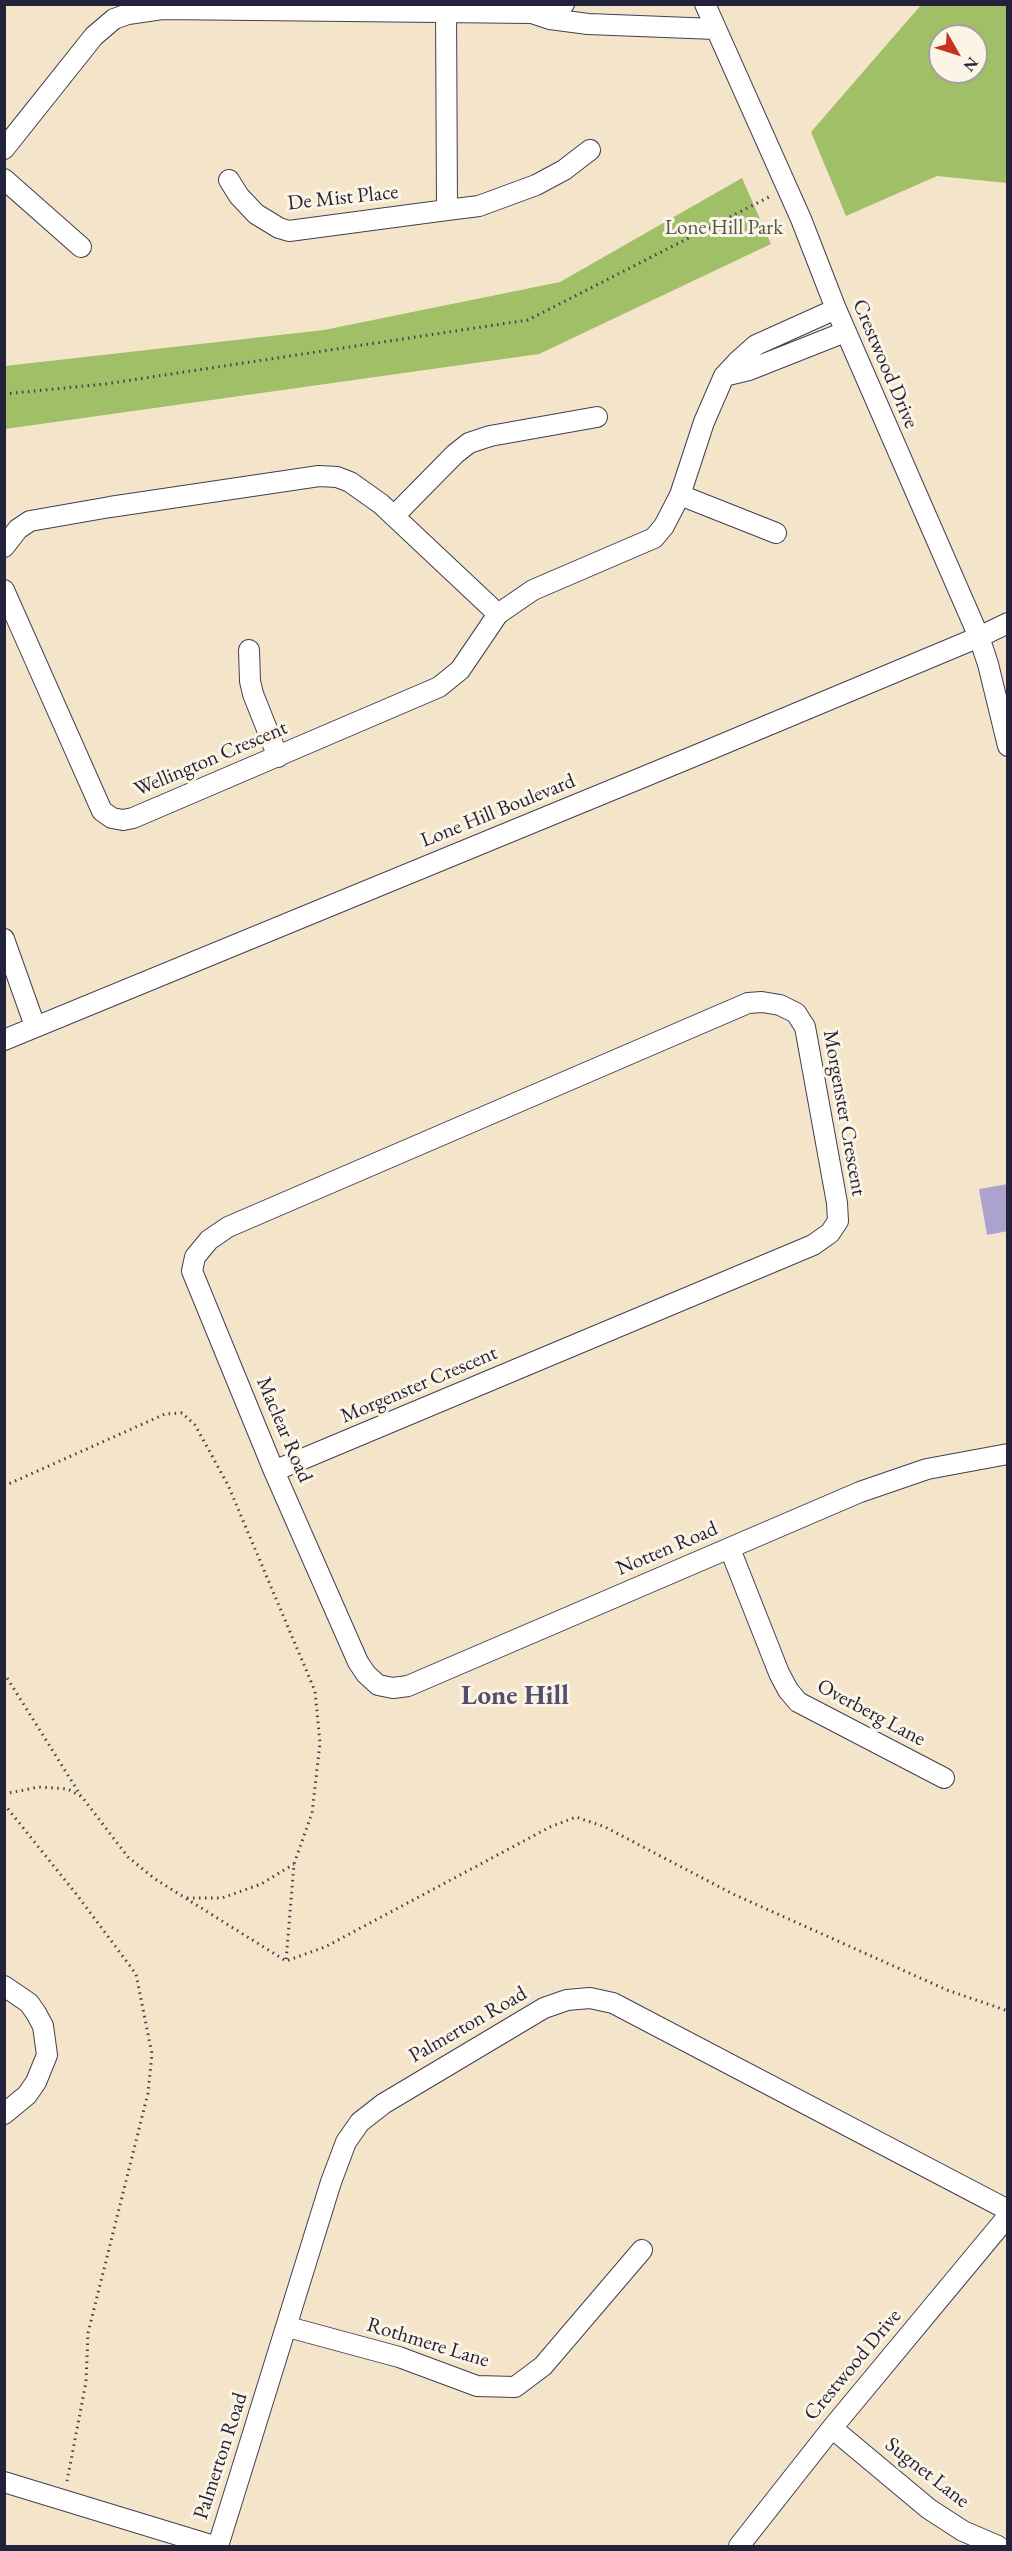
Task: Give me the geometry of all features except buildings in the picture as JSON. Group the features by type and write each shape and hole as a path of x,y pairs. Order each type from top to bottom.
{"street":[{"path":"532,13 564,4"},
{"name":"Crestwood Drive","path":"705,4 787,188 845,332 979,637 1008,746"},
{"path":"4,149 94,36 128,9 446,9 532,13 550,19 588,24 715,29"},
{"path":"446,9 447,210"},
{"name":"De Mist Place","path":"229,180 239,196 256,214 273,225 289,231 479,206 536,185 564,170 590,150"},
{"path":"4,179 81,247"},
{"name":"Wellington Crescent","path":"4,590 102,811 112,818 123,820 132,818 446,683 460,670 498,614 533,590 654,538 664,526 680,495 704,422 724,376 756,345 836,309"},
{"path":"724,376 749,370 845,332"},
{"path":"394,516 455,454 469,443 490,436 597,417"},
{"path":"4,547 18,528 30,521 319,476 337,477 350,482 394,516 498,614"},
{"path":"680,495 776,533"},
{"name":"Lone Hill Boulevard","path":"4,1040 979,637 1008,623"},
{"path":"249,650 249,681 278,757"},
{"path":"4,939 35,1026"},
{"name":"Morgenster Crescent","path":"228,1227 748,1004 762,1002 780,1005 796,1013 805,1027 837,1203 838,1221 830,1233 813,1245 274,1471"},
{"name":"Maclear Road","path":"228,1227 201,1248 195,1257 192,1271 274,1471 358,1662"},
{"name":"Notten Road","path":"358,1662 366,1674 378,1685 393,1688 408,1686 897,1478 927,1469 1008,1454"},
{"name":"Overberg Lane","path":"730,1549 779,1673 798,1702 944,1778"},
{"path":"4,1986 29,2003 43,2026 47,2042 44,2067 36,2082 27,2095 4,2115"},
{"name":"Palmerton Road","path":"216,2547 288,2327 331,2182 346,2142 360,2122 407,2087 544,2008 567,2000 590,1998 613,2003 1008,2210"},
{"name":"Crestwood Drive","path":"738,2547 832,2428 1008,2216"},
{"name":"Rothmere Lane","path":"288,2327 399,2357 477,2386 515,2387 543,2366 642,2250"},
{"name":"Sugnet Lane","path":"832,2428 929,2509 963,2531 998,2547"},
{"path":"4,2482 216,2547"}],"path":[{"path":"4,394 105,384 528,320 787,188"},
{"path":"4,1486 165,1414 182,1413 195,1425 228,1485 315,1691 320,1743 312,1814 294,1864 286,1961"},
{"path":"4,1673 82,1797 128,1857 155,1880 286,1961 326,1947 550,1827 576,1817 605,1827 733,1894 926,1980 996,2009 1008,2011"},
{"path":"4,1794 39,1787 68,1789 82,1797"},
{"path":"4,1803 136,1974 152,2054 148,2093 88,2333 86,2382 67,2479 75,2504"},
{"path":"186,1898 222,1898 261,1884 294,1864"}],"green space":[{"path":"921,5 1007,5 1007,183 937,176 846,216 811,132"},
{"name":"Lone Hill Park","path":"742,178 771,244 539,354 5,429 5,366 324,330 560,282"}],"district":[{"name":"Lone Hill","path":"515,1697"}]}
